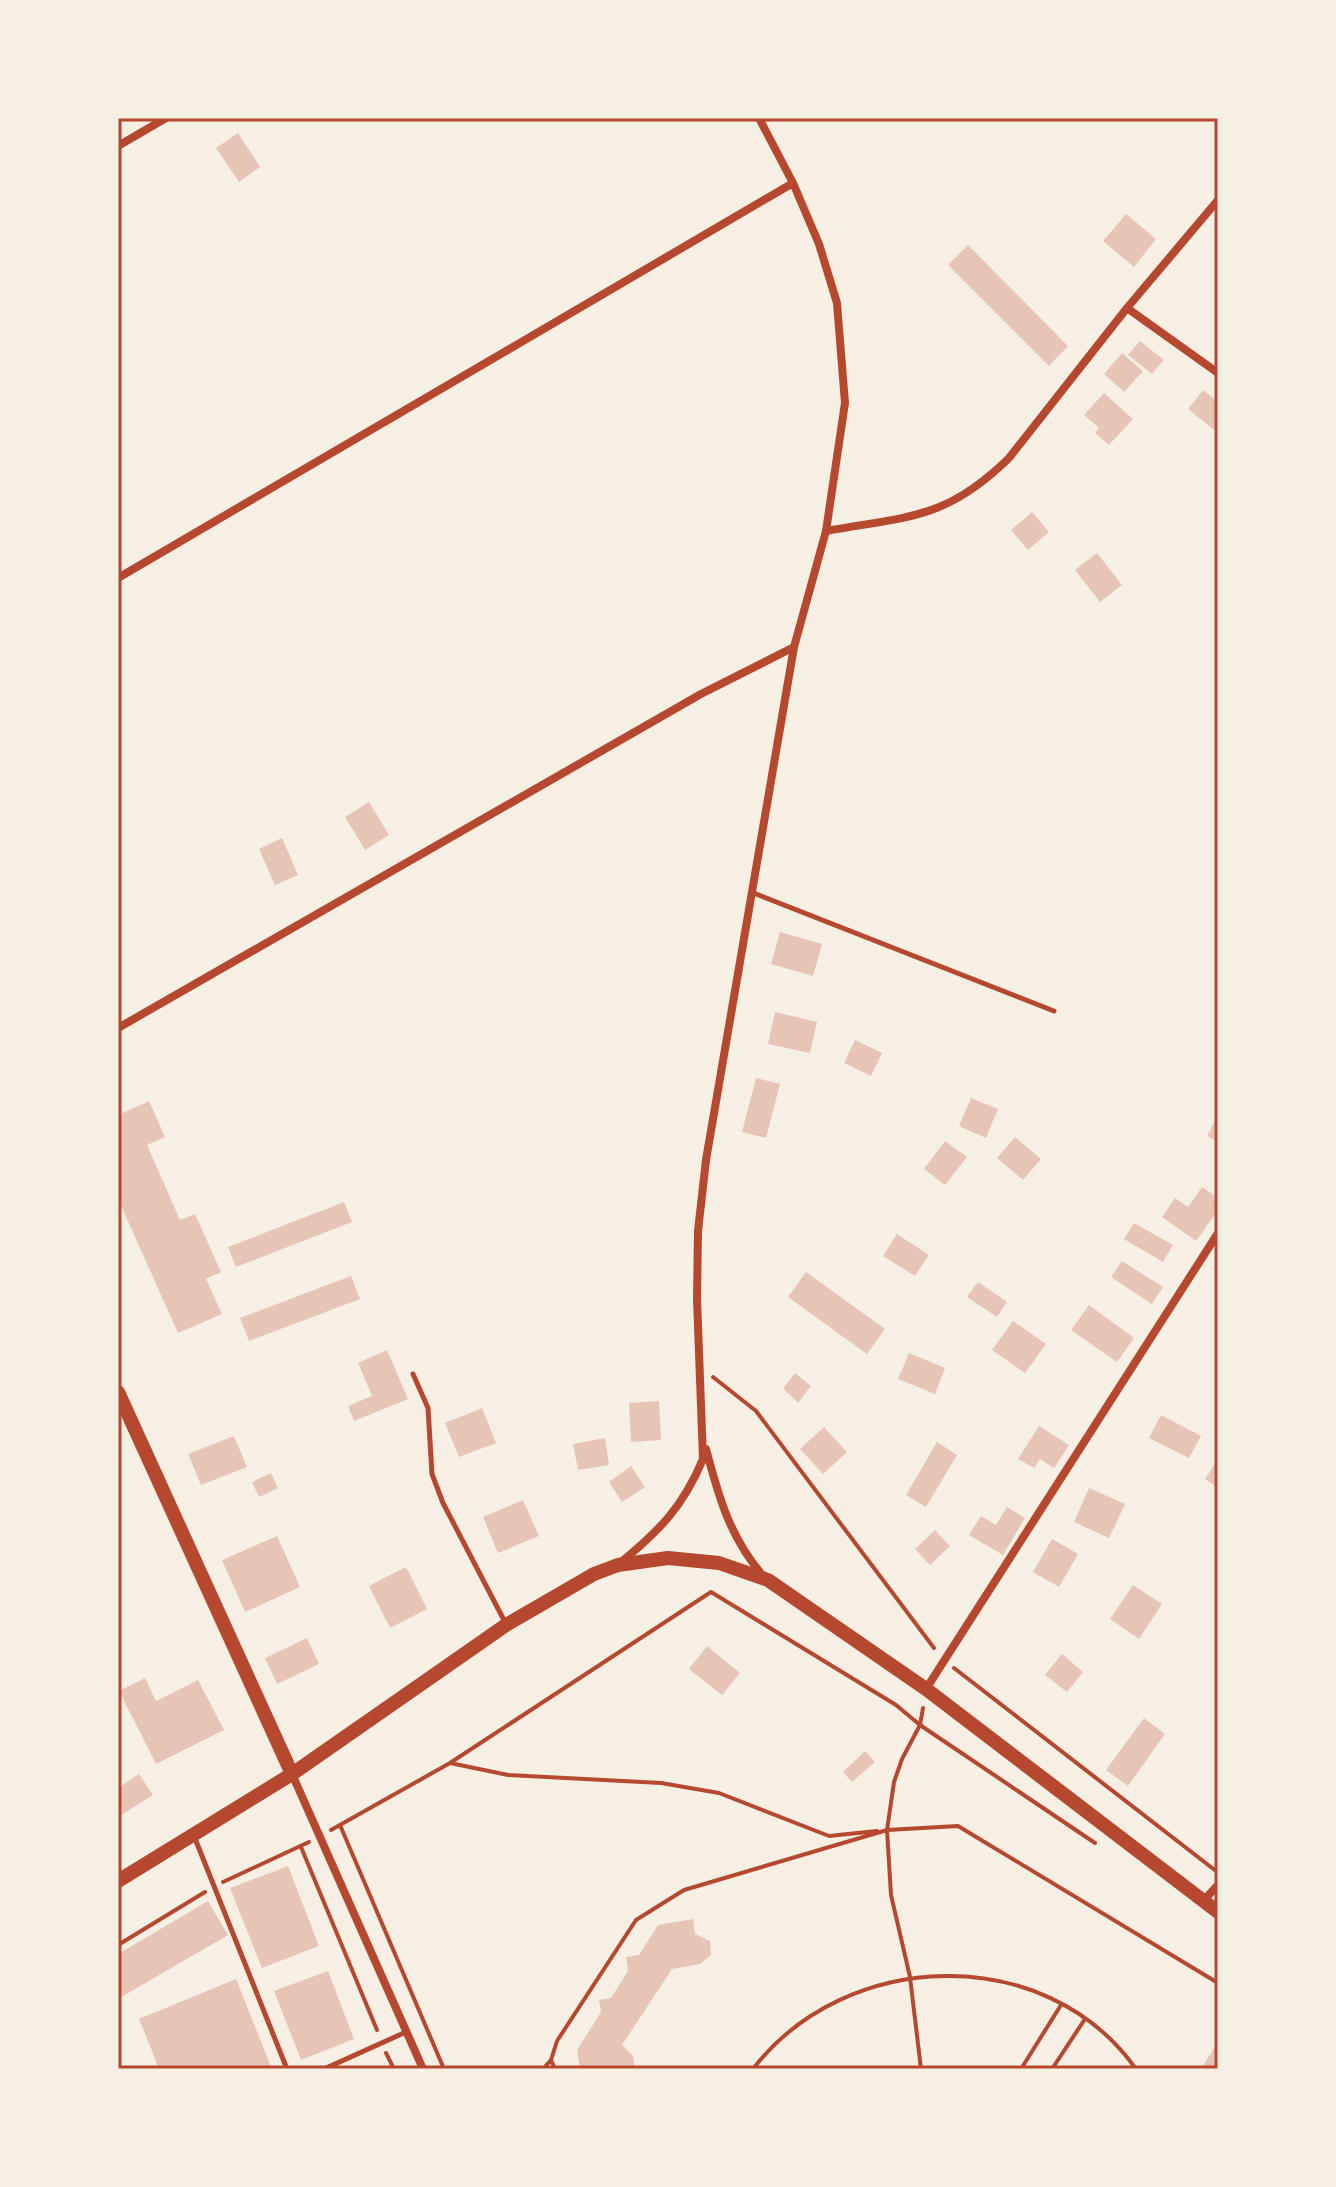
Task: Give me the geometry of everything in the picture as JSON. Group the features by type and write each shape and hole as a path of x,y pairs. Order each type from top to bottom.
{"main road":[{"path":"118,1392 292,1774"},
{"path":"118,1881 292,1774 506,1625 594,1574 618,1565 668,1558 719,1563 768,1580 926,1689 1218,1912"}],"street":[{"path":"118,146 166,118"},
{"path":"618,1565 663,1528 693,1483 703,1459 698,1366 698,1231 706,1160 794,647 826,531 845,403 843,347 837,303 819,244 793,183 759,118"},
{"path":"118,578 793,183"},
{"path":"826,531 925,513 971,493 1009,458 1127,308 1218,200"},
{"path":"1127,308 1218,373"},
{"path":"118,1028 701,694 794,647"},
{"path":"926,1689 1218,1233"},
{"path":"704,1443 721,1506 732,1533 768,1580"},
{"path":"292,1774 423,2069"},
{"path":"1202,1902 1218,1885"}],"lane":[{"path":"750,892 1054,1011"},
{"path":"413,1374 428,1408 432,1474 506,1625"},
{"path":"194,1835 287,2069"},
{"path":"324,2069 406,2032"}],"path":[{"path":"118,1945 215,1886 301,1847 450,1763 711,1592 872,1689 1101,1847"},
{"path":"921,2069 910,1977 891,1895 887,1830 902,1759 920,1725 926,1689"},
{"path":"450,1763 508,1775 661,1783 719,1793 829,1836 958,1826 1218,1983"},
{"path":"340,1825 444,2069"},
{"path":"543,2069 551,2060 557,2041 636,1920 684,1890 887,1830"},
{"path":"301,1847 394,2069"},
{"path":"753,2069 785,2034 811,2014 869,1986 910,1977 965,1975 997,1980 1061,2005 1085,2019 1110,2040 1136,2069"},
{"path":"1021,2069 1061,2005"},
{"path":"1052,2069 1085,2019"},
{"path":"551,2060 555,2069"}],"building":[{"path":"238,133 260,167 239,182 216,148"},
{"path":"1126,214 1156,239 1134,267 1103,241"},
{"path":"968,245 1068,346 1049,366 948,265"},
{"path":"1140,341 1164,360 1152,374 1128,355"},
{"path":"1122,353 1143,371 1124,392 1104,374"},
{"path":"1203,390 1218,402 1218,433 1188,409"},
{"path":"1104,393 1133,419 1109,445 1095,433 1099,428 1084,415"},
{"path":"1032,512 1049,532 1028,550 1011,530"},
{"path":"1097,553 1122,585 1100,602 1075,570"},
{"path":"369,802 389,835 365,850 345,817"},
{"path":"282,838 298,875 275,885 259,849"},
{"path":"780,932 822,944 813,976 771,964"},
{"path":"775,1012 817,1022 810,1053 768,1044"},
{"path":"855,1040 882,1053 871,1076 844,1063"},
{"path":"756,1078 780,1084 766,1138 742,1132"},
{"path":"971,1098 998,1109 986,1138 959,1126"},
{"path":"149,1101 165,1137 147,1145 180,1220 195,1214 221,1272 206,1279 222,1314 178,1333 118,1199 118,1115"},
{"path":"1218,1115 1218,1142 1207,1136"},
{"path":"1015,1137 1041,1159 1023,1180 997,1158"},
{"path":"945,1141 967,1157 945,1185 924,1169"},
{"path":"1202,1187 1218,1198 1218,1210 1196,1241 1162,1217 1175,1198 1188,1207"},
{"path":"344,1202 352,1222 236,1267 228,1247"},
{"path":"1134,1223 1173,1245 1163,1262 1124,1239"},
{"path":"897,1234 929,1255 915,1276 883,1256"},
{"path":"1122,1261 1163,1287 1152,1304 1111,1277"},
{"path":"806,1272 885,1329 867,1354 788,1297"},
{"path":"351,1276 360,1299 249,1341 240,1318"},
{"path":"978,1282 1007,1302 997,1317 967,1297"},
{"path":"1089,1305 1134,1338 1117,1362 1071,1330"},
{"path":"1013,1321 1046,1344 1025,1373 992,1350"},
{"path":"387,1350 408,1399 354,1421 348,1406 372,1396 358,1363"},
{"path":"909,1353 945,1368 935,1394 898,1379"},
{"path":"795,1373 811,1386 798,1403 783,1388"},
{"path":"659,1401 661,1440 631,1442 629,1403"},
{"path":"482,1408 496,1443 459,1457 445,1423"},
{"path":"1161,1415 1201,1436 1189,1458 1149,1438"},
{"path":"1039,1426 1069,1445 1054,1468 1040,1459 1034,1468 1018,1459"},
{"path":"824,1427 847,1452 823,1474 800,1449"},
{"path":"234,1436 247,1467 201,1485 188,1454"},
{"path":"605,1438 609,1465 578,1470 573,1444"},
{"path":"937,1442 957,1455 926,1507 906,1495"},
{"path":"1218,1459 1218,1488 1205,1479"},
{"path":"631,1466 645,1487 622,1502 609,1482"},
{"path":"271,1473 278,1488 259,1497 252,1482"},
{"path":"1089,1488 1125,1504 1109,1538 1074,1522"},
{"path":"523,1500 539,1536 498,1553 483,1517"},
{"path":"1007,1507 1025,1518 1003,1555 969,1535 981,1516 996,1525"},
{"path":"935,1530 950,1546 930,1565 915,1549"},
{"path":"277,1536 300,1587 245,1612 222,1560"},
{"path":"1052,1539 1078,1554 1059,1587 1033,1572"},
{"path":"406,1567 427,1609 390,1628 369,1586"},
{"path":"1133,1585 1162,1604 1139,1639 1110,1619"},
{"path":"307,1638 319,1664 277,1684 265,1658"},
{"path":"707,1646 740,1673 722,1695 689,1669"},
{"path":"1062,1654 1083,1672 1067,1692 1045,1675"},
{"path":"145,1678 156,1701 198,1680 224,1730 156,1764 119,1691"},
{"path":"1144,1718 1165,1734 1128,1786 1106,1770"},
{"path":"865,1751 875,1762 852,1782 843,1772"},
{"path":"139,1774 153,1795 118,1817 118,1788"},
{"path":"288,1866 319,1946 262,1968 230,1888"},
{"path":"208,1901 228,1935 118,1999 118,1954"},
{"path":"693,1919 695,1934 710,1941 711,1955 700,1964 672,1969 622,2045 633,2056 635,2069 580,2069 577,2050 601,2012 599,2000 611,1998 628,1971 626,1957 639,1955 658,1925"},
{"path":"328,1971 354,2039 301,2060 274,1991"},
{"path":"236,1979 272,2069 159,2069 139,2019"},
{"path":"1216,2045 1218,2069 1201,2069"}]}
